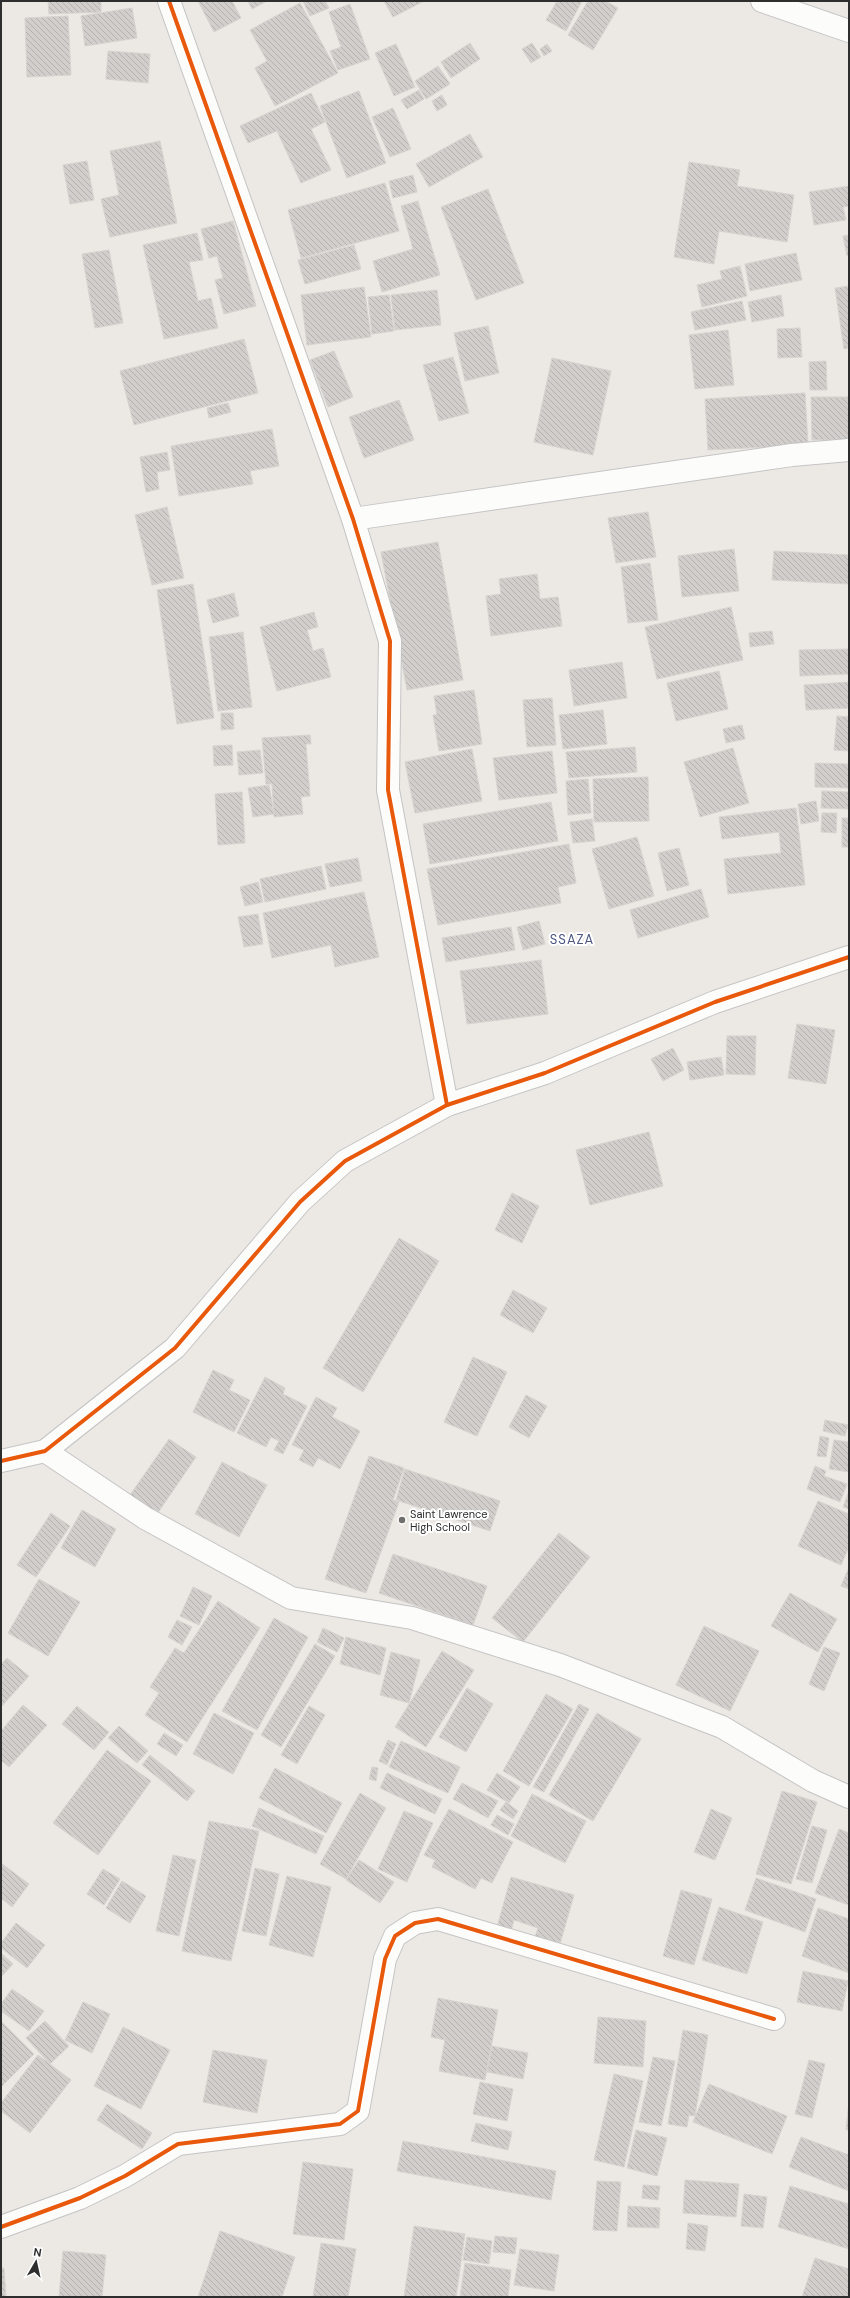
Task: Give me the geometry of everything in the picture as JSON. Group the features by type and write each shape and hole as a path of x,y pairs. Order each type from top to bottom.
{"street":[{"path":"169,1 353,519 390,641 388,790 447,1105"},
{"path":"762,1 849,31"},
{"path":"353,519 792,455 849,450"},
{"path":"1,1461 46,1451 175,1348 300,1202 345,1161 447,1105 545,1073 715,1002 849,957"},
{"path":"46,1451 145,1518 291,1598 412,1618 560,1665 722,1727 813,1781 849,1797"},
{"path":"1,2227 80,2198 125,2176 178,2144 340,2124 358,2111 385,1959 395,1936 415,1923 438,1919 774,2019"}],"building":[{"path":"48,1 101,1 101,12 49,14"},
{"path":"198,1 232,1 241,18 214,32"},
{"path":"248,1 267,1 252,9"},
{"path":"303,1 325,1 329,8 310,16"},
{"path":"384,1 424,1 393,17"},
{"path":"557,1 582,1 566,31 546,20"},
{"path":"588,1 605,1 618,8 593,50 568,35"},
{"path":"300,3 338,73 275,106 255,68 267,61 250,30"},
{"path":"350,4 370,59 338,70 330,51 341,47 329,12"},
{"path":"132,8 137,38 85,46 81,16"},
{"path":"68,16 71,75 27,77 25,18"},
{"path":"470,43 480,59 451,78 441,62"},
{"path":"532,43 541,57 531,63 522,49"},
{"path":"396,44 415,87 394,96 375,53"},
{"path":"547,44 552,51 544,56 540,49"},
{"path":"108,51 150,54 148,83 106,79"},
{"path":"438,66 450,84 426,99 415,81"},
{"path":"419,90 424,99 407,109 401,100"},
{"path":"359,91 386,163 347,178 320,106"},
{"path":"311,93 325,122 311,129 331,170 301,183 277,131 248,143 240,126"},
{"path":"442,95 447,105 437,111 432,101"},
{"path":"393,108 411,149 390,157 372,117"},
{"path":"470,134 483,157 429,187 416,164"},
{"path":"160,141 177,223 110,237 101,199 119,195 110,151"},
{"path":"87,161 94,200 70,204 63,165"},
{"path":"689,162 740,170 737,186 794,195 787,242 719,231 714,264 674,257"},
{"path":"413,175 417,192 393,198 389,181"},
{"path":"385,183 399,231 301,258 288,210"},
{"path":"849,186 849,206 843,207 846,220 814,225 809,192"},
{"path":"488,189 524,283 476,300 441,207"},
{"path":"418,201 440,275 382,292 373,261 413,249 401,206"},
{"path":"233,221 256,306 224,314 215,280 223,278 217,256 209,258 201,229"},
{"path":"197,233 203,260 189,262 198,301 211,298 218,328 164,339 143,245"},
{"path":"849,235 849,255 847,256 843,236"},
{"path":"354,245 361,269 305,284 298,260"},
{"path":"109,250 123,323 95,328 82,254"},
{"path":"796,253 802,280 750,291 745,264"},
{"path":"740,266 747,296 702,307 697,285 722,279 720,271"},
{"path":"849,286 849,348 844,349 835,288"},
{"path":"364,287 371,337 307,345 301,295"},
{"path":"437,290 441,325 395,330 391,295"},
{"path":"389,295 394,331 372,334 368,297"},
{"path":"781,295 784,316 752,322 748,302"},
{"path":"742,301 746,320 695,330 691,312"},
{"path":"488,326 499,373 465,381 454,333"},
{"path":"800,328 802,357 778,358 777,329"},
{"path":"728,330 734,385 695,389 689,335"},
{"path":"244,339 258,393 134,425 120,371"},
{"path":"334,351 353,397 328,407 310,360"},
{"path":"453,357 469,413 439,421 423,365"},
{"path":"552,358 611,371 593,455 534,442"},
{"path":"826,361 827,390 810,390 809,362"},
{"path":"805,393 808,445 708,450 705,399"},
{"path":"811,397 849,397 849,440 812,440"},
{"path":"399,400 414,440 364,458 349,417"},
{"path":"228,403 231,412 209,418 207,408"},
{"path":"272,429 279,466 250,471 253,484 179,496 171,446"},
{"path":"167,452 170,470 157,472 159,489 146,492 140,457"},
{"path":"167,507 184,578 152,585 135,515"},
{"path":"648,512 656,557 616,563 608,518"},
{"path":"438,542 463,680 407,690 381,552"},
{"path":"734,549 739,591 682,597 678,556"},
{"path":"774,551 849,555 849,584 772,580"},
{"path":"650,563 658,620 628,623 621,567"},
{"path":"537,574 540,599 558,597 562,626 491,636 486,596 501,594 499,579"},
{"path":"193,584 214,718 177,724 157,590"},
{"path":"234,593 239,616 213,623 207,600"},
{"path":"731,607 743,660 657,679 645,627"},
{"path":"314,612 318,627 307,630 313,651 323,648 331,677 277,691 260,627"},
{"path":"772,631 774,644 750,647 749,633"},
{"path":"243,632 252,707 218,711 209,637"},
{"path":"849,649 849,674 800,676 799,650"},
{"path":"622,662 627,698 574,706 569,670"},
{"path":"719,671 728,709 676,721 667,683"},
{"path":"849,682 849,708 806,710 804,685"},
{"path":"474,690 482,744 439,751 433,715 437,715 434,696"},
{"path":"552,698 556,745 527,747 523,700"},
{"path":"603,710 607,744 563,749 559,715"},
{"path":"221,713 233,713 234,729 221,730"},
{"path":"837,716 849,717 849,751 834,750"},
{"path":"742,725 745,739 726,743 723,729"},
{"path":"310,735 311,744 306,744 310,796 301,797 303,814 274,817 272,784 266,784 262,738"},
{"path":"232,745 233,765 214,766 213,746"},
{"path":"635,747 637,772 569,778 566,752"},
{"path":"733,748 749,803 700,817 684,762"},
{"path":"472,749 482,801 415,813 405,762"},
{"path":"260,750 263,773 239,775 237,752"},
{"path":"552,751 557,793 499,800 493,758"},
{"path":"815,763 849,764 849,788 815,787"},
{"path":"648,777 649,821 594,822 593,779"},
{"path":"588,779 591,813 568,815 566,781"},
{"path":"269,785 274,814 253,817 248,788"},
{"path":"822,791 849,792 849,809 821,808"},
{"path":"242,792 245,843 218,845 215,794"},
{"path":"816,801 819,821 801,824 798,804"},
{"path":"551,802 558,841 430,864 423,824"},
{"path":"796,808 805,885 728,894 724,859 781,853 779,832 722,839 719,817"},
{"path":"822,813 837,813 836,833 821,832"},
{"path":"842,818 849,818 849,847 842,847"},
{"path":"592,819 595,841 573,843 570,822"},
{"path":"637,837 654,896 609,909 592,849"},
{"path":"569,844 576,883 558,887 561,903 438,925 427,869"},
{"path":"679,848 689,885 667,891 658,853"},
{"path":"358,858 362,881 330,887 325,864"},
{"path":"321,866 326,889 265,902 260,879"},
{"path":"258,882 263,902 245,906 240,887"},
{"path":"701,889 709,917 638,938 630,910"},
{"path":"364,892 379,957 335,967 331,945 272,958 263,913"},
{"path":"258,914 263,944 244,947 238,917"},
{"path":"539,921 545,944 523,950 517,927"},
{"path":"511,927 515,950 446,962 442,938"},
{"path":"541,960 548,1014 467,1024 460,971"},
{"path":"797,1024 835,1030 826,1084 788,1078"},
{"path":"727,1036 756,1036 755,1075 726,1074"},
{"path":"673,1048 684,1070 663,1081 651,1059"},
{"path":"721,1057 724,1075 690,1080 687,1062"},
{"path":"649,1132 663,1186 590,1205 576,1150"},
{"path":"512,1193 539,1206 522,1243 495,1230"},
{"path":"399,1238 439,1261 363,1392 323,1368"},
{"path":"513,1290 547,1308 533,1333 500,1315"},
{"path":"473,1357 507,1372 477,1436 444,1422"},
{"path":"213,1370 234,1380 229,1390 250,1400 234,1432 193,1412"},
{"path":"265,1377 285,1388 283,1394 307,1406 283,1454 274,1450 279,1441 271,1437 266,1447 237,1433"},
{"path":"526,1395 547,1406 529,1438 509,1427"},
{"path":"316,1397 337,1408 332,1417 360,1431 340,1469 318,1458 313,1467 299,1460 304,1450 292,1445"},
{"path":"825,1420 848,1425 845,1436 823,1431"},
{"path":"820,1436 829,1438 826,1457 817,1456"},
{"path":"169,1439 196,1457 155,1517 128,1498"},
{"path":"834,1440 849,1442 849,1472 829,1469"},
{"path":"369,1456 404,1468 393,1500 399,1502 366,1593 325,1579"},
{"path":"222,1462 267,1485 239,1537 195,1514"},
{"path":"815,1466 826,1471 824,1476 847,1484 840,1502 807,1489"},
{"path":"405,1469 500,1501 490,1531 396,1500"},
{"path":"849,1491 849,1509 843,1507"},
{"path":"818,1501 849,1514 849,1547 841,1565 798,1546"},
{"path":"82,1510 116,1529 95,1567 61,1548"},
{"path":"51,1513 70,1526 36,1577 17,1565"},
{"path":"559,1533 590,1557 523,1642 492,1618"},
{"path":"393,1554 487,1586 473,1625 379,1593"},
{"path":"849,1567 849,1589 841,1586"},
{"path":"39,1579 80,1602 48,1656 8,1633"},
{"path":"193,1587 212,1596 199,1625 180,1616"},
{"path":"790,1593 837,1619 818,1652 771,1626"},
{"path":"218,1601 260,1628 187,1742 145,1715 159,1693 150,1687 175,1648 184,1653"},
{"path":"274,1618 308,1637 257,1730 222,1711"},
{"path":"177,1620 192,1627 182,1645 168,1637"},
{"path":"704,1626 759,1651 730,1711 676,1685"},
{"path":"323,1628 344,1638 337,1652 317,1642"},
{"path":"346,1637 386,1648 380,1675 340,1664"},
{"path":"315,1644 335,1656 281,1747 261,1735"},
{"path":"824,1647 840,1653 824,1691 809,1684"},
{"path":"442,1651 474,1670 426,1747 395,1727"},
{"path":"391,1652 420,1660 409,1703 380,1695"},
{"path":"7,1658 29,1676 1,1707 1,1664"},
{"path":"467,1688 493,1704 466,1752 439,1737"},
{"path":"546,1694 573,1709 529,1786 503,1771"},
{"path":"579,1704 589,1709 544,1792 533,1787"},
{"path":"23,1705 47,1725 9,1767 1,1760 1,1731"},
{"path":"77,1706 109,1732 94,1750 62,1724"},
{"path":"309,1706 325,1715 297,1764 281,1755"},
{"path":"214,1713 254,1733 233,1774 193,1754"},
{"path":"597,1713 641,1739 593,1821 549,1795"},
{"path":"119,1726 148,1751 137,1763 108,1738"},
{"path":"164,1733 183,1745 176,1756 157,1744"},
{"path":"388,1740 396,1744 387,1765 379,1761"},
{"path":"401,1741 460,1767 448,1793 389,1767"},
{"path":"107,1750 151,1781 98,1855 53,1823"},
{"path":"150,1755 195,1791 187,1801 142,1765"},
{"path":"372,1767 378,1768 376,1781 369,1779"},
{"path":"275,1768 342,1803 326,1833 259,1798"},
{"path":"387,1773 442,1799 435,1814 380,1788"},
{"path":"497,1773 520,1787 509,1803 487,1790"},
{"path":"462,1783 498,1801 488,1818 453,1799"},
{"path":"782,1791 817,1802 791,1884 756,1874"},
{"path":"360,1793 386,1808 346,1879 320,1864"},
{"path":"532,1794 586,1821 565,1863 511,1836"},
{"path":"506,1802 518,1811 513,1819 500,1810"},
{"path":"259,1808 324,1836 316,1854 252,1826"},
{"path":"449,1809 513,1842 492,1883 481,1878 475,1889 432,1867 435,1860 424,1855"},
{"path":"711,1809 732,1818 715,1860 694,1852"},
{"path":"404,1811 433,1823 407,1882 378,1869"},
{"path":"497,1815 514,1824 508,1835 491,1825"},
{"path":"209,1821 259,1831 231,1961 182,1951"},
{"path":"812,1826 827,1830 812,1883 796,1879"},
{"path":"839,1829 849,1833 849,1905 815,1893"},
{"path":"173,1855 196,1860 179,1936 156,1931"},
{"path":"359,1860 394,1882 380,1903 346,1880"},
{"path":"1,1863 29,1884 12,1907 1,1898"},
{"path":"255,1868 279,1874 266,1936 242,1931"},
{"path":"103,1869 120,1879 104,1905 87,1894"},
{"path":"287,1876 331,1887 313,1957 269,1945"},
{"path":"511,1877 574,1895 560,1944 535,1937 538,1928 514,1920 511,1931 497,1927"},
{"path":"756,1878 816,1899 805,1932 745,1910"},
{"path":"122,1881 146,1896 130,1923 106,1908"},
{"path":"681,1890 712,1899 694,1965 663,1956"},
{"path":"719,1907 763,1922 747,1974 702,1960"},
{"path":"818,1908 849,1919 849,1973 802,1956"},
{"path":"16,1923 45,1945 27,1968 1,1948 1,1943"},
{"path":"1,1953 13,1964 1,1977"},
{"path":"803,1971 848,1981 842,2011 797,2002"},
{"path":"12,1989 44,2011 29,2031 1,2011 1,2004"},
{"path":"438,1998 498,2010 485,2080 439,2071 445,2040 431,2037"},
{"path":"83,2002 110,2014 92,2053 65,2040"},
{"path":"598,2017 646,2021 643,2067 594,2063"},
{"path":"1,2021 34,2054 1,2087"},
{"path":"45,2021 69,2046 50,2064 26,2038"},
{"path":"123,2027 170,2050 141,2109 94,2086"},
{"path":"683,2030 708,2035 695,2116 689,2115 687,2127 668,2124"},
{"path":"492,2046 528,2053 523,2079 487,2072"},
{"path":"213,2050 267,2060 257,2113 203,2102"},
{"path":"38,2055 71,2080 30,2133 1,2111 1,2103"},
{"path":"653,2057 675,2061 661,2126 639,2122"},
{"path":"809,2060 825,2064 812,2118 795,2114"},
{"path":"614,2074 643,2081 624,2167 594,2160"},
{"path":"480,2082 513,2089 507,2121 473,2114"},
{"path":"709,2084 787,2116 772,2154 693,2122"},
{"path":"849,2101 849,2130 846,2130"},
{"path":"107,2104 152,2133 142,2149 97,2120"},
{"path":"476,2123 512,2132 508,2150 471,2141"},
{"path":"636,2130 667,2138 657,2176 627,2168"},
{"path":"801,2137 849,2155 849,2191 789,2167"},
{"path":"403,2141 556,2171 551,2200 397,2171"},
{"path":"303,2162 353,2169 344,2240 293,2234"},
{"path":"685,2180 739,2184 736,2217 683,2213"},
{"path":"597,2181 621,2182 617,2231 593,2230"},
{"path":"643,2185 660,2186 658,2200 642,2198"},
{"path":"790,2186 849,2204 849,2249 778,2227"},
{"path":"744,2194 767,2197 763,2228 741,2226"},
{"path":"628,2206 660,2208 659,2228 627,2227"},
{"path":"688,2223 708,2226 705,2251 686,2249"},
{"path":"414,2226 465,2234 456,2297 404,2297"},
{"path":"220,2231 295,2257 282,2297 198,2297"},
{"path":"495,2236 517,2238 515,2254 493,2252"},
{"path":"467,2237 492,2241 489,2264 463,2260"},
{"path":"321,2243 356,2249 348,2297 313,2297"},
{"path":"520,2249 559,2255 554,2291 514,2285"},
{"path":"63,2251 106,2255 102,2297 59,2297"},
{"path":"815,2258 849,2269 849,2297 802,2297"},
{"path":"465,2263 511,2270 508,2297 460,2297"},
{"path":"1,2268 4,2268 6,2297 1,2297"}],"cycle path":[{"path":"169,1 353,519 390,641 388,790 447,1105"},
{"path":"1,1461 45,1451 175,1348 300,1202 345,1161 447,1105 545,1073 715,1002 849,957"},
{"path":"1,2227 80,2198 125,2176 178,2144 340,2124 358,2111 385,1959 395,1936 415,1923 438,1919 774,2019"}],"place":[{"name":"Saint Lawrence High School","path":"402,1520"}],"district":[{"name":"SSAZA","path":"572,939"}]}
